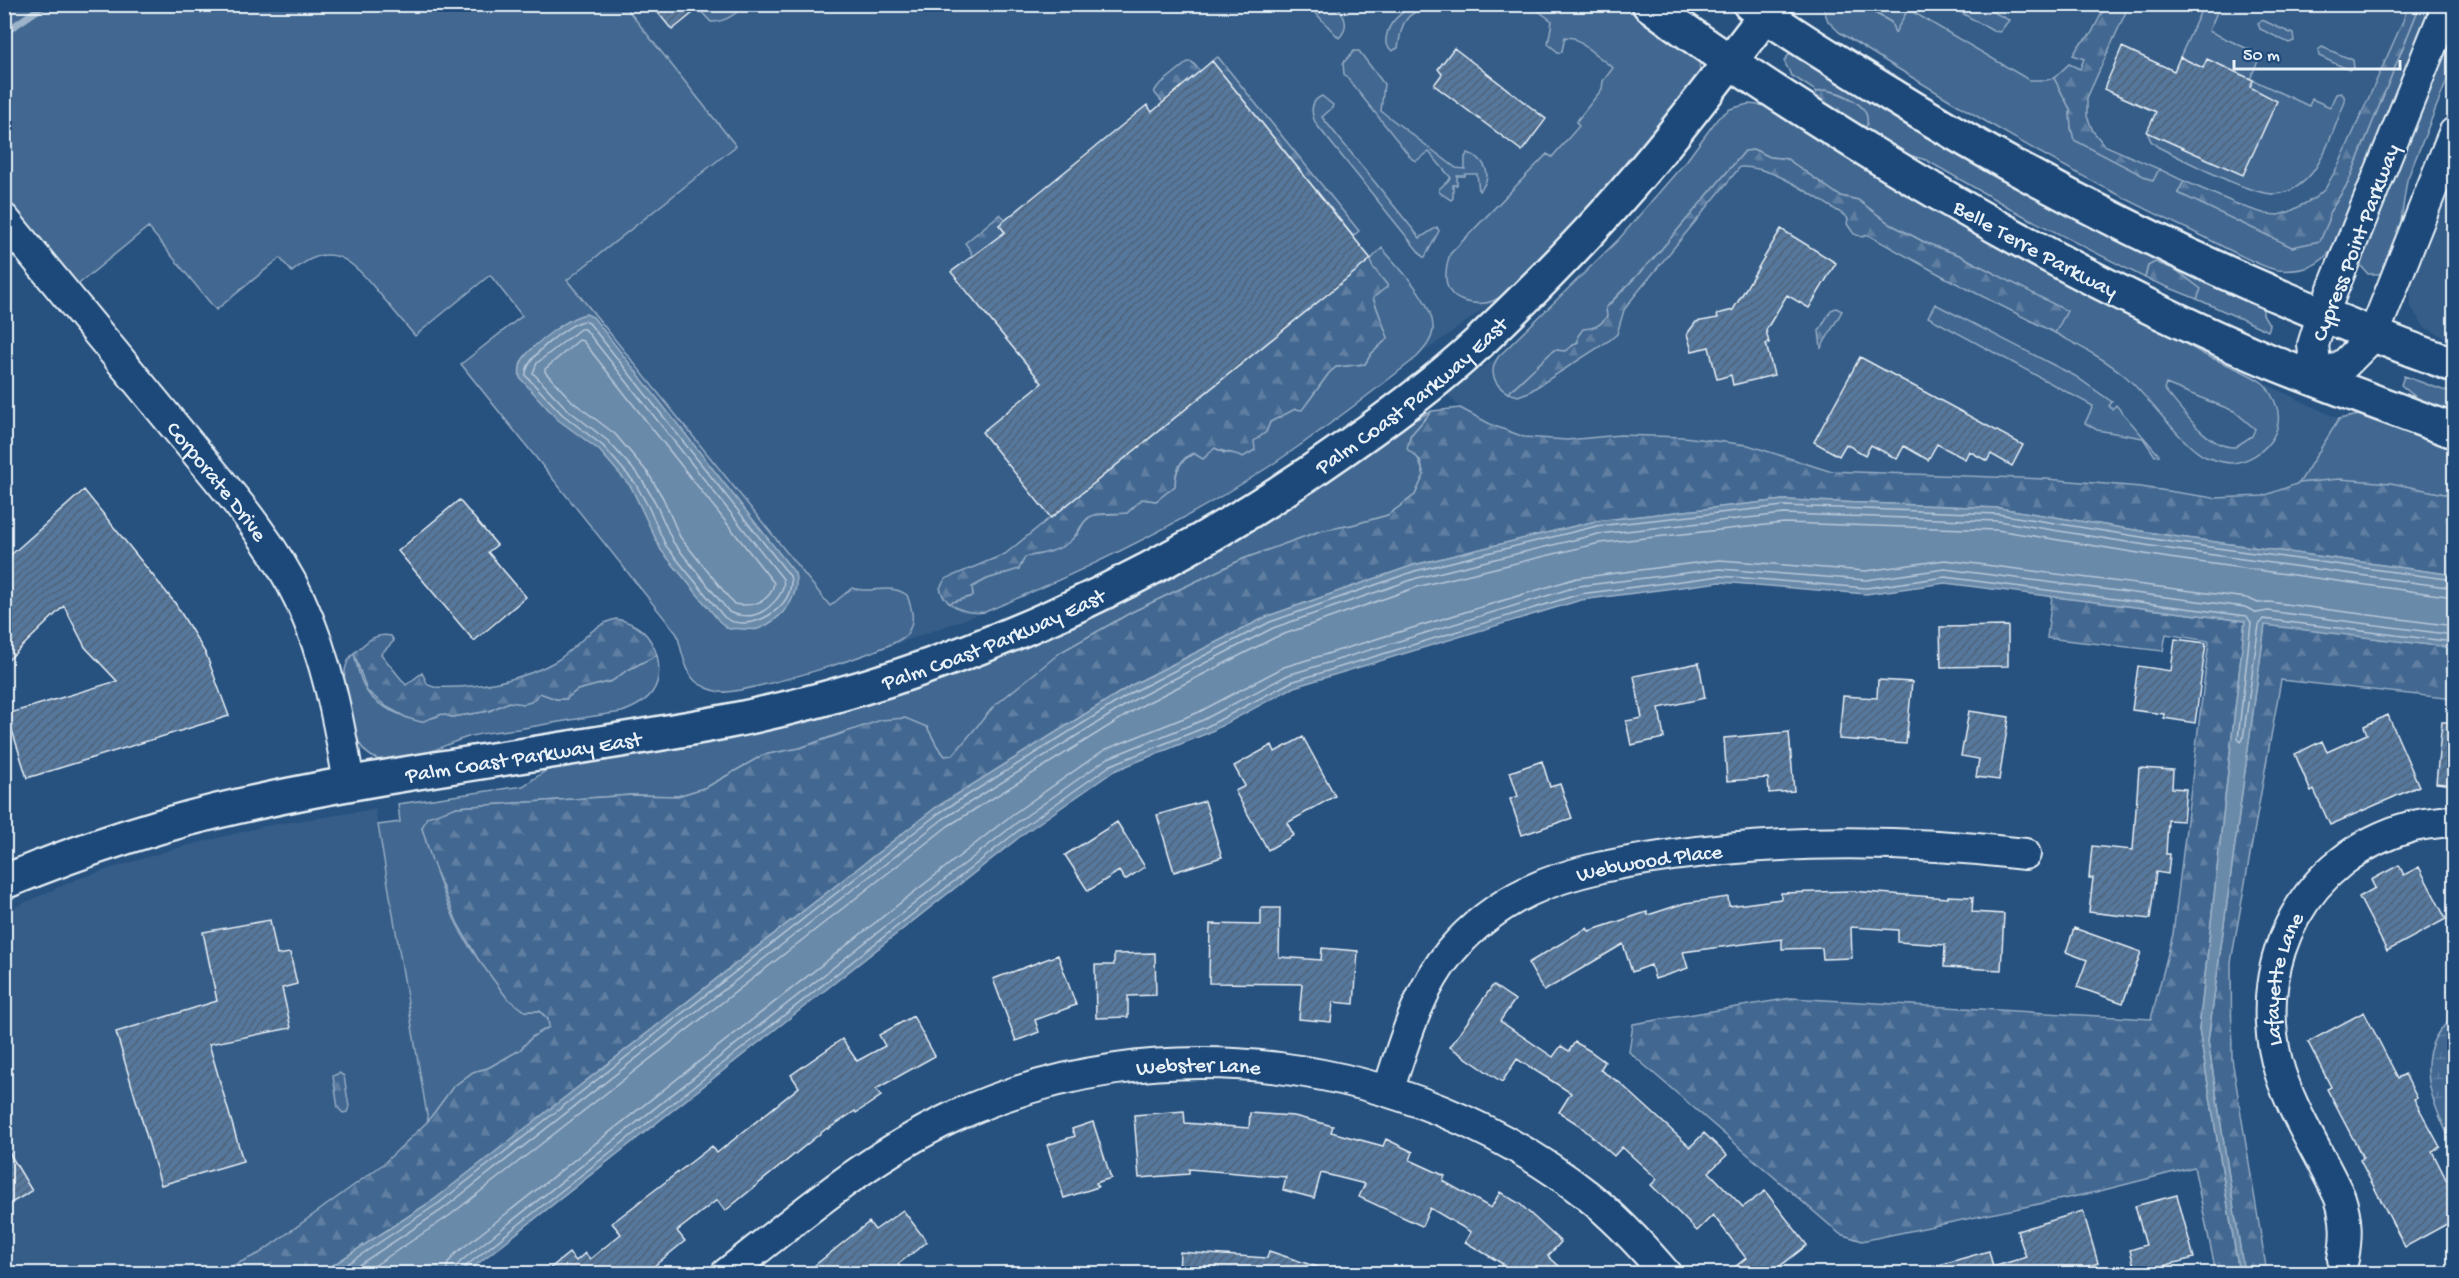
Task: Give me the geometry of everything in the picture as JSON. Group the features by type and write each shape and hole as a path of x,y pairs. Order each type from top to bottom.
{"main road":[{"name":"Belle Terre Parkway","path":"1650,4 1729,63 1969,213 2045,254 2154,309 2317,379 2454,431"},
{"name":"Palm Coast Parkway East","path":"4,882 136,833 247,804 349,784 696,727 822,698 991,642 1133,578 1231,523 1306,476 1374,428 1475,346 1548,275 1647,166 1729,63 1763,8"},
{"path":"1763,8 1917,111 2027,173 2151,238 2322,316 2454,366"}],"street":[{"name":"Cypress Point Parkway","path":"2448,4 2322,316 2313,345 2317,379 2345,364 2373,336 2454,133"},
{"name":"Corporate Drive","path":"4,219 240,506 282,567 299,600 327,675 340,728 349,784"},
{"name":"Lafayette Lane","path":"2343,1259 2347,1230 2340,1197 2289,1095 2277,1061 2270,1026 2270,1004 2277,959 2284,936 2297,912 2335,866 2359,850 2396,831 2422,824 2454,821"},
{"name":"Webwood Place","path":"1388,1091 1422,996 1450,953 1480,922 1495,911 1548,883 1581,873 1646,859 1770,845 1854,842 1910,844 2025,854"},
{"name":"Webster Lane","path":"726,1274 847,1180 902,1144 966,1112 1046,1084 1107,1071 1174,1063 1227,1062 1298,1070 1388,1091 1470,1124 1544,1165 1587,1196 1611,1217 1666,1274"}],"shaded area":[{"path":"624,5 1630,5 1700,73 1505,294 1417,357 1319,432 1227,492 1127,548 1045,587 985,612 869,654 567,280 736,146"},
{"path":"1822,5 2433,5 2330,252 2313,266 2293,271 2276,270 2187,229 2017,139 1839,32 1828,21"},
{"path":"1757,104 2205,355 2339,419 2299,483 2263,496 2214,498 2141,487 2047,479 1829,471 1684,437 1620,435 1567,440 1524,437 1492,425 1460,408 1446,393 1499,356 1538,320 1644,212 1718,118 1730,109"},
{"path":"2454,165 2454,342 2424,327 2411,307 2410,288 2413,268"},
{"path":"375,809 428,1121 382,1165 308,1219 260,1253 215,1273 5,1273 4,912 77,879 170,850 265,826"}],"green space":[{"path":"1413,4 1447,5 1420,10 1408,17 1400,33 1398,48 1392,51 1386,44 1390,26 1402,12"},
{"path":"2204,4 2220,5 2209,31 2259,54 2260,57 2250,79 2203,68 2180,57"},
{"path":"4,5 624,5 736,146 567,280 830,606 852,588 900,591 907,595 912,610 912,624 907,634 877,650 849,660 757,686 720,692 695,681 686,665 677,634 461,364 522,316 490,275 415,336 360,271 340,257 330,255 318,256 292,272 280,258 216,310 148,227 75,287 5,202"},
{"path":"695,5 746,5 726,19 711,22"},
{"path":"1308,5 1314,5 1320,13 1331,5 1338,7 1345,23 1339,38"},
{"path":"1530,5 1630,5 1699,56 1700,73 1687,92 1583,215 1522,279 1495,300 1484,303 1466,302 1452,294 1447,285 1446,269 1450,254 1547,154 1552,157 1579,126 1576,122 1602,89 1603,81 1613,68 1574,38 1565,37 1562,51 1559,53 1548,44 1552,21"},
{"path":"1822,5 1871,5 1867,9 1891,22 1895,32 1908,9 2029,80 2054,78 2070,109 2071,128 2152,180 2159,169 2184,181 2178,193 2292,247 2329,220 2329,213 2348,183 2420,5 2433,5 2335,245 2317,263 2303,269 2277,270 2260,265 2152,212 2015,139 1839,32 1828,21"},
{"path":"1871,5 1904,5 1908,9 1895,33 1891,22 1867,8"},
{"path":"1948,5 1992,5 1989,10 2009,20 2000,32 1993,31"},
{"path":"2106,5 2129,5 2087,98 2087,116 2093,131 2104,145 2159,169 2153,181 2074,140 2070,109 2054,78 2069,64 2080,69 2084,59 2073,55 2080,44 2091,34"},
{"path":"2408,5 2420,5 2348,183 2329,213 2329,220 2320,241 2292,247 2178,193 2184,181 2244,207 2278,215 2289,212 2315,198 2325,189 2340,162"},
{"path":"2262,20 2293,34 2294,41 2289,43 2260,29 2258,23"},
{"path":"2454,25 2454,63 2407,180 2399,234 2385,270 2379,274 2368,274 2361,266 2362,259"},
{"path":"2322,47 2353,60 2354,68 2349,70 2319,56 2318,50"},
{"path":"1793,49 2263,307 2263,314 2270,326 2268,331 2197,299 2200,289 2176,270 2168,269 2161,264 2148,266 2145,278 2024,216 1926,160 1881,147 1862,135 1866,114 1857,103 1838,93 1817,92 1791,75 1784,61"},
{"path":"1354,51 1359,51 1384,84 1381,111 1456,168 1465,169 1465,157 1468,153 1483,164 1487,174 1484,186 1479,191 1477,174 1465,174 1465,176 1457,176 1457,185 1453,185 1451,200 1439,192 1439,189 1451,178 1429,152 1416,161 1412,159 1344,74 1343,63"},
{"path":"1218,57 1359,231 1353,236 1212,61"},
{"path":"1188,62 1192,62 1200,71 1163,103 1154,92 1158,86"},
{"path":"2253,80 2309,106 2312,99 2330,107 2336,94 2341,93 2344,96 2345,102 2322,157 2312,173 2297,187 2277,194 2251,189 2201,168 2158,147 2151,141 2147,132 2250,87"},
{"path":"1826,90 1843,95 1864,111 1867,126 1862,135 1811,103 1817,92"},
{"path":"1322,96 1333,105 1322,117 1420,238 1437,227 1439,231 1425,257 1316,124 1312,108 1315,101"},
{"path":"1748,104 1770,106 2205,355 2257,379 2268,389 2278,413 2278,423 2270,442 2262,450 2243,461 2229,463 2206,457 2177,433 2125,376 2100,358 2055,333 2066,311 1959,255 1926,243 1890,224 1858,200 1840,196 1787,159 1770,157 1755,150 1745,151 1653,259 1606,307 1607,316 1602,323 1565,351 1554,350 1508,393 1503,390 1493,372 1499,356 1618,240 1687,160 1718,118 1730,109","holes":["2166,384 2234,411 2255,429 2252,436 2235,447 2225,446 2205,435 2164,389"]},
{"path":"1755,150 1770,157 1787,159 1840,196 1858,200 1890,224 1926,243 1959,255 2067,311 2055,333 1948,279 1868,235 1862,237 1854,234 1844,215 1794,184 1767,171 1740,167 1632,299 1624,310 1617,334 1529,392 1518,396 1508,393 1554,350 1565,351 1578,342 1578,336 1583,329 1600,324 1607,316 1606,308 1653,259 1745,151"},
{"path":"1000,214 1005,219 999,225 1005,232 972,258 971,251 965,243"},
{"path":"1382,248 1415,286 1432,319 1431,338 1417,357 1345,413 1270,466 1236,488 1131,546 985,612 966,611 949,603 973,596 972,587 987,579 1019,569 1025,557 1051,551 1077,535 1084,522 1092,515 1127,513 1142,499 1156,501 1175,486 1178,469 1186,458 1215,448 1224,453 1236,453 1266,432 1270,422 1308,402 1336,367 1365,364 1371,354 1388,338 1373,298 1371,259"},
{"path":"1371,259 1372,266 1388,286 1373,298 1388,338 1371,354 1365,364 1336,367 1302,410 1295,409 1270,422 1266,432 1254,441 1255,450 1243,457 1215,448 1203,459 1193,453 1179,466 1175,486 1156,501 1142,499 1127,513 1094,515 1086,520 1072,539 1064,545 1048,552 1025,557 1019,569 987,579 972,587 973,596 949,603 943,596 940,588 945,579 1005,554"},
{"path":"2155,262 2176,270 2201,289 2197,299 2145,278 2148,266"},
{"path":"1935,304 2075,376 2112,402 2109,406 2112,409 2116,405 2159,455 2155,456 2143,438 2097,430 2085,423 2093,406 1928,317"},
{"path":"1836,308 1842,311 1821,348 1819,331 1831,310"},
{"path":"2404,376 2454,394 2454,417 2426,404 2408,391 2401,385"},
{"path":"1460,408 1492,425 1524,437 1567,440 1620,435 1684,437 1748,445 1829,471 2047,479 2141,487 2214,498 2263,496 2299,483 2339,479 2391,483 2454,496 2454,575 2172,536 1999,508 1783,500 1596,521 1414,565 1268,616 1130,686 935,808 435,1199 321,1273 215,1274 260,1253 382,1165 428,1121 453,1087 473,1072 488,1068 520,1050 532,1037 549,1027 548,1019 540,1011 525,1011 507,998 478,959 457,922 432,861 422,828 427,817 457,807 632,795 678,796 707,787 763,755 800,748 881,720 905,718 927,727 945,756 953,755 994,706 1061,652 1132,612 1243,559 1320,531 1388,515 1415,495 1424,475 1420,460 1407,449 1410,436 1432,411"},
{"path":"1432,411 1410,436 1424,475 1415,495 1388,515 1320,531 1243,559 1132,612 1061,652 953,755 945,756 927,727 847,731 800,748 763,755 707,787 678,796 632,795 457,807 422,828 445,896 468,945 483,966 525,1011 539,1011 548,1019 549,1027 532,1037 520,1050 488,1068 473,1072 453,1087 428,1121 378,825 400,822 398,804 523,786 557,763 871,697"},
{"path":"2359,415 2371,416 2454,444 2454,496 2359,481 2299,483 2339,419"},
{"path":"2052,596 2245,621 2199,1029 2239,1273 2216,1273 2194,1167 2096,1192 1862,1241 1840,1234 1629,1052 1633,1024 1791,998 2151,1019 2173,934 2209,641 2166,634 2163,651 2047,638"},
{"path":"616,619 631,623 647,635 657,655 612,681 577,690 566,699 556,699 540,693 531,702 524,704 509,702 489,711 452,717 442,714 421,722 407,718 387,707 367,691 354,653 375,637 391,636 394,641 381,654 406,685 422,673 428,685 434,687 481,685 513,679 543,668 564,656 599,626"},
{"path":"2265,624 2454,648 2454,699 2281,680 2231,962 2232,1059 2267,1273 2244,1274 2208,1041"},
{"path":"354,653 358,672 366,690 372,697 401,715 423,719 442,714 452,717 489,711 510,701 524,704 540,693 556,699 566,699 577,690 612,681 657,655 659,666 653,692 640,703 622,712 480,734 411,758 388,761 369,755 355,734 344,681 347,663"},
{"path":"2454,1016 2454,1148 2431,1092 2428,1062 2431,1047 2438,1033"},
{"path":"339,1073 344,1076 349,1107 347,1112 343,1113 338,1108 333,1076"}],"water":[{"path":"586,314 593,317 795,573 795,591 792,599 781,614 766,625 758,629 729,629 720,622 661,550 631,487 599,450 557,419 520,378 522,361 535,346 561,326"},
{"path":"1783,500 1999,508 2172,536 2454,575 2454,648 2265,625 2208,1041 2244,1273 2239,1273 2199,1029 2245,621 1945,583 1866,594 1720,582 1581,600 1294,687 1208,733 1114,771 1026,832 466,1273 321,1273 435,1199 935,808 1130,686 1268,616 1414,565 1596,521"}],"building":[{"path":"651,4 704,4 672,30"},
{"path":"2122,47 2174,71 2180,57 2203,68 2207,59 2253,80 2250,87 2277,101 2243,175 2147,132 2156,112 2104,89"},
{"path":"1454,48 1546,119 1522,151 1434,85 1442,74 1438,69"},
{"path":"1212,61 1371,259 1051,518 982,432 1042,383 951,272 1005,232 999,225 1147,105 1152,112"},
{"path":"1781,229 1836,263 1809,308 1787,295 1766,330 1769,343 1766,344 1774,375 1733,385 1731,375 1717,379 1709,347 1692,351 1687,334 1696,322 1718,318 1717,314 1733,310"},
{"path":"1860,357 2023,445 2012,466 1991,454 1987,461 1969,451 1965,459 1937,444 1928,460 1904,446 1897,459 1871,445 1865,455 1846,444 1839,456 1814,442"},
{"path":"84,490 175,603 206,654 229,716 27,778 7,714 117,681 85,647 64,606 4,664 4,561"},
{"path":"459,500 497,545 488,552 526,597 474,641 398,551"},
{"path":"2008,626 2008,666 1941,667 1940,627"},
{"path":"2175,639 2206,643 2195,723 2164,718 2164,714 2132,710 2138,666 2171,671"},
{"path":"1699,663 1705,698 1659,708 1664,738 1631,745 1626,721 1642,718 1634,676"},
{"path":"1878,680 1912,682 1906,744 1839,739 1843,696 1877,698"},
{"path":"1969,711 2009,717 1999,780 1976,777 1979,759 1961,756"},
{"path":"2388,715 2419,786 2330,825 2314,790 2311,792 2295,754 2322,741 2327,752 2367,734 2364,726"},
{"path":"2442,722 2454,722 2454,785 2436,783"},
{"path":"1789,732 1794,791 1769,793 1768,778 1727,781 1724,738"},
{"path":"1303,737 1335,796 1287,823 1294,835 1268,850 1235,791 1245,786 1234,766 1272,745 1275,752"},
{"path":"1542,761 1550,787 1560,784 1572,818 1522,835 1510,799 1518,796 1510,772"},
{"path":"2139,768 2173,770 2172,788 2186,789 2183,821 2168,820 2166,854 2170,854 2168,874 2156,872 2150,919 2089,912 2093,878 2089,878 2092,846 2133,850"},
{"path":"1205,801 1222,857 1174,872 1157,815"},
{"path":"1117,822 1145,867 1125,880 1119,871 1088,891 1065,855"},
{"path":"2399,865 2404,875 2419,867 2446,919 2387,951 2359,897 2375,888 2371,880"},
{"path":"1850,891 1948,898 1948,896 1973,897 1972,912 2004,914 2001,970 1944,967 1945,945 1898,942 1898,930 1851,927 1852,958 1823,959 1822,948 1782,949 1782,939 1683,952 1688,968 1655,979 1651,965 1632,972 1623,944 1544,991 1528,963 1587,928 1589,931 1647,912 1648,915 1685,903 1728,897 1729,906 1781,899 1781,893"},
{"path":"1261,908 1280,908 1279,957 1321,960 1322,948 1358,951 1354,1004 1333,1002 1331,1022 1299,1019 1302,984 1209,983 1210,924 1261,925"},
{"path":"270,920 277,955 290,953 297,984 282,988 291,1028 209,1044 243,1161 161,1185 116,1032 217,1001 203,932"},
{"path":"2074,928 2141,952 2123,1003 2077,987 2087,960 2066,952"},
{"path":"1155,953 1156,995 1128,996 1128,1017 1096,1018 1095,965 1114,965 1114,954"},
{"path":"1058,955 1076,1005 1035,1020 1039,1032 1016,1041 993,979"},
{"path":"1493,985 1515,1000 1500,1021 1553,1057 1561,1046 1569,1051 1575,1042 1590,1051 1605,1062 1600,1070 1619,1082 1690,1147 1704,1133 1727,1155 1709,1172 1743,1207 1765,1191 1807,1245 1770,1274 1726,1274 1746,1258 1713,1215 1697,1231 1651,1185 1657,1179 1622,1147 1614,1156 1579,1125 1559,1112 1571,1093 1517,1059 1502,1082 1450,1047"},
{"path":"2364,1012 2398,1078 2405,1074 2417,1098 2414,1099 2440,1147 2432,1151 2454,1195 2454,1220 2405,1247 2360,1160 2363,1158 2327,1089 2331,1087 2308,1042"},
{"path":"913,1016 935,1056 876,1089 881,1096 856,1113 855,1111 827,1128 725,1211 717,1200 677,1231 685,1241 648,1271 644,1266 635,1274 543,1274 569,1253 576,1261 585,1253 590,1259 621,1234 612,1223 712,1146 717,1153 799,1087 791,1075 842,1039 857,1061 885,1046 879,1035"},
{"path":"1184,1111 1185,1123 1249,1128 1250,1113 1294,1116 1333,1126 1331,1132 1383,1146 1386,1139 1413,1152 1410,1160 1445,1176 1443,1181 1491,1208 1500,1192 1520,1204 1561,1242 1548,1256 1568,1274 1494,1274 1503,1264 1465,1242 1471,1232 1430,1208 1422,1226 1359,1197 1365,1184 1321,1173 1314,1198 1283,1190 1286,1177 1189,1169 1189,1174 1139,1178 1134,1115"},
{"path":"1093,1122 1111,1178 1096,1183 1098,1187 1064,1198 1047,1145 1075,1136 1072,1129"},
{"path":"4,1144 32,1191 4,1207"},
{"path":"2177,1195 2194,1258 2136,1273 2130,1250 2146,1245 2135,1206"},
{"path":"903,1210 927,1242 898,1264 905,1274 804,1274 869,1222 875,1230"},
{"path":"2083,1211 2098,1263 2064,1274 1928,1274 1928,1268 1989,1251 1993,1267 2026,1257 2017,1231"},
{"path":"1269,1251 1326,1270 1325,1274 1179,1274 1180,1252 1267,1258"}],"waterway":[{"path":"4,33 46,4"}]}
